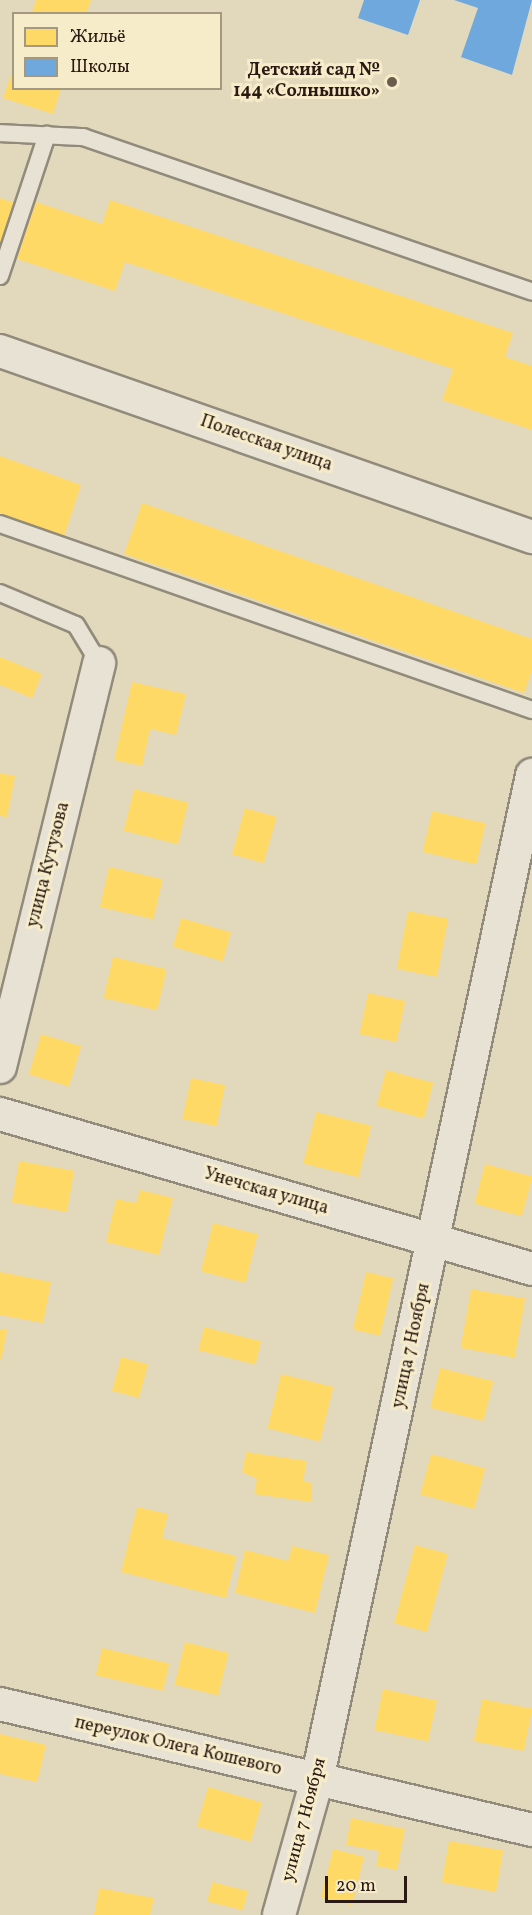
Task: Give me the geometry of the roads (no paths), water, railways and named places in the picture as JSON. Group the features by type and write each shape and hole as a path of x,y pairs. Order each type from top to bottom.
{"street":[{"name":"Полесская улица","path":"0,351 532,537"},
{"name":"улица Кутузова","path":"0,1067 99,663"},
{"name":"улица 7 Ноября","path":"279,1915 317,1780 434,1242 532,775"},
{"name":"Унечская улица","path":"0,1114 532,1269"},
{"name":"переулок Олега Кошевого","path":"0,1704 532,1830"}],"lane":[{"path":"0,133 84,137 532,292"},
{"path":"0,276 47,135"},
{"path":"0,524 532,710"},
{"path":"0,593 76,625 99,663"}],"place":[{"name":"Детский сад № 144 «Солнышко»","path":"392,82"}]}
